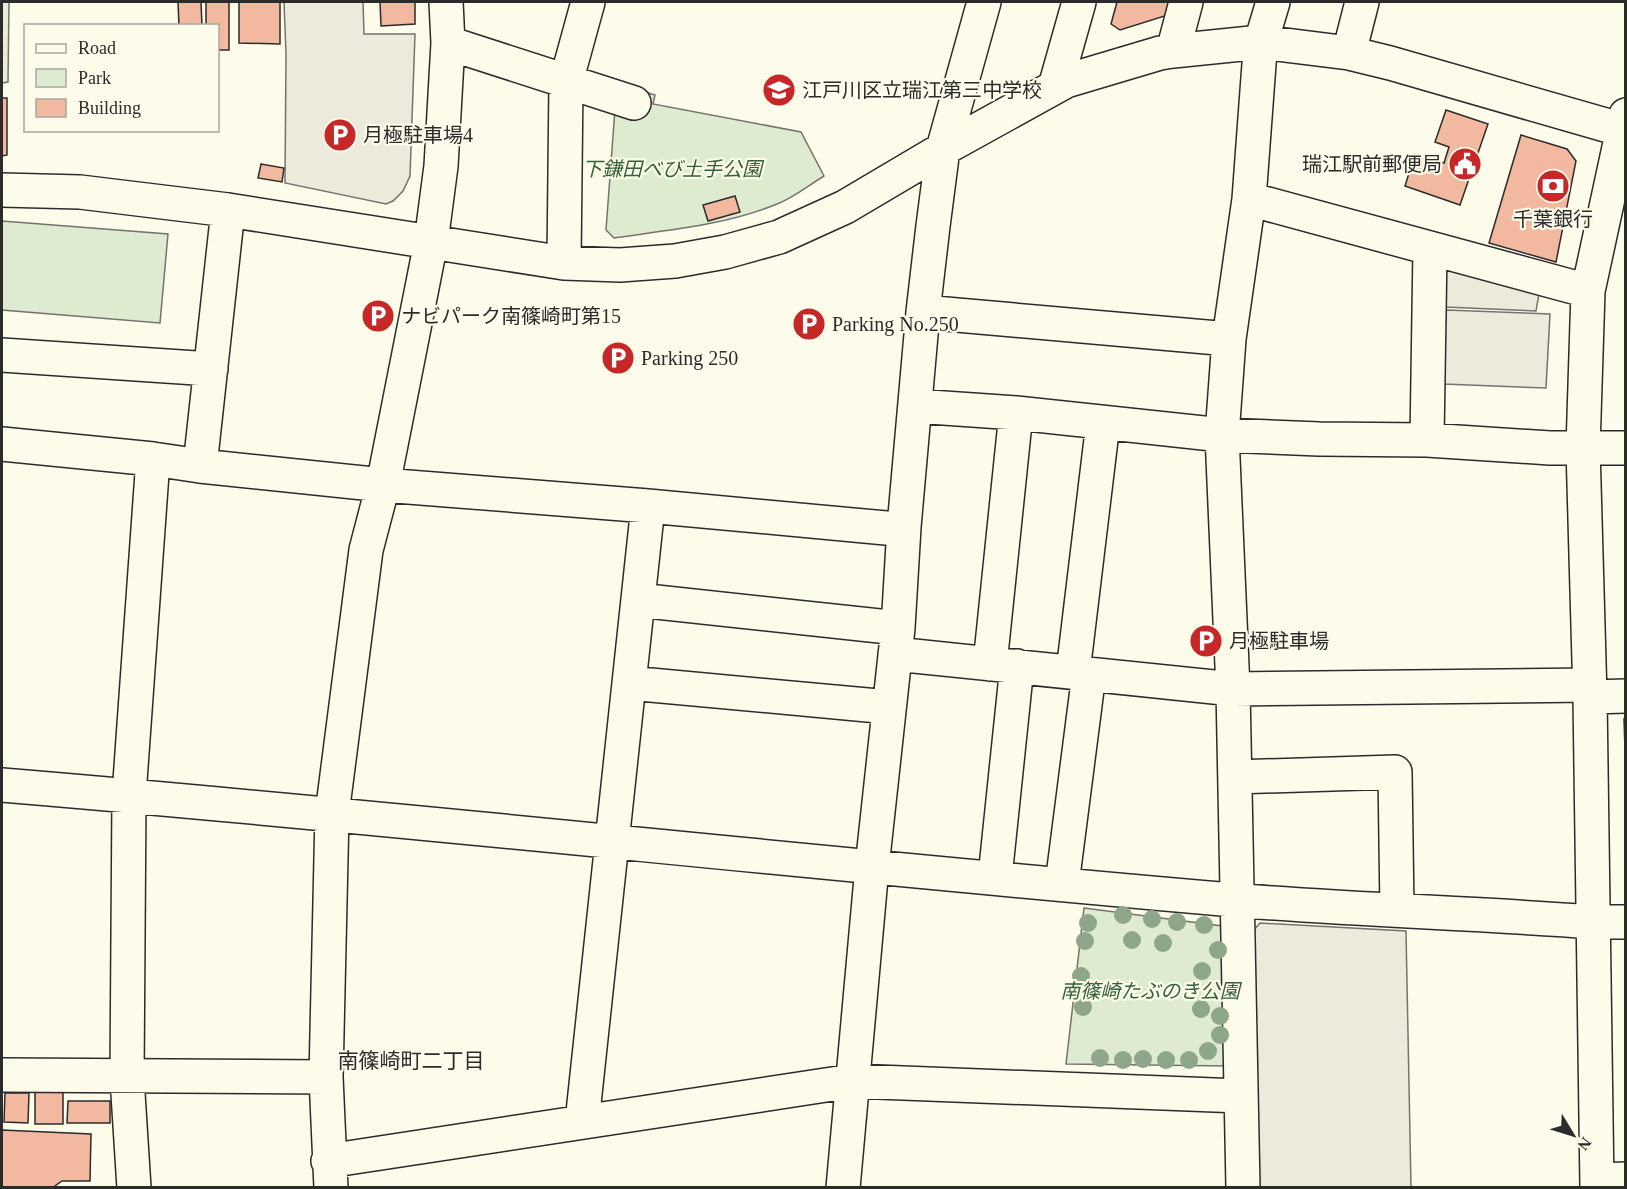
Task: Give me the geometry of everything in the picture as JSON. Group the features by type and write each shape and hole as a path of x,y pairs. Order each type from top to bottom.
{"street":[{"path":"446,2 448,43 441,166 431,242 382,485 366,550 332,814 326,1077 330,1174 582,1122 852,1081 1240,1096"},
{"path":"564,263 566,82 588,2"},
{"path":"843,1188 872,867 896,641 923,312 943,149 984,2"},
{"path":"1055,87 1079,2"},
{"path":"1173,51 1186,2"},
{"path":"1243,1188 1233,689 1222,435 1229,339 1249,199 1262,42 1273,2"},
{"path":"1349,53 1362,2"},
{"path":"2,190 80,192 228,210 564,263 620,265 675,261 725,252 779,237 845,207 943,149 1066,81 1173,51 1262,42 1349,53 1624,125 1588,291 1583,448 1590,691 1610,922 1606,1182"},
{"path":"448,43 634,103"},
{"path":"1249,199 1588,291"},
{"path":"200,466 228,210"},
{"path":"1427,440 1430,249"},
{"path":"923,312 1229,339"},
{"path":"2,355 211,369"},
{"path":"915,406 1016,413 1222,435 1427,440 1550,448 1626,448"},
{"path":"995,878 1016,413"},
{"path":"1062,884 1103,423"},
{"path":"2,444 382,485 886,528 904,527"},
{"path":"134,1188 127,1077 129,795 153,459"},
{"path":"582,1122 648,506"},
{"path":"638,600 896,641 1003,665 1233,689 1590,691 1626,696"},
{"path":"629,683 889,707"},
{"path":"1235,777 1395,771 1397,910"},
{"path":"2,785 332,814 1237,901 1610,922"},
{"path":"2,1075 326,1077"}],"green space":[{"name":"下鎌田べび土手公園","path":"621,84 655,95 653,104 801,132 824,176 783,201 738,217 697,226 614,238 606,230 615,109"},
{"path":"2,221 168,234 160,323 2,310"},
{"name":"南篠崎たぶのき公園","path":"1084,908 1222,926 1228,1066 1066,1064"}],"shaded area":[{"path":"2,2 9,2 8,82 2,83"},
{"path":"284,2 363,2 364,34 415,34 410,176 403,191 393,201 386,204 285,183"},
{"path":"1444,265 1540,288 1536,311 1445,307"},
{"path":"1446,310 1550,314 1546,388 1443,384"},
{"path":"1260,923 1406,931 1411,1187 1258,1187 1253,931"}],"building":[{"path":"178,2 201,2 202,24 179,24"},
{"path":"206,2 229,2 229,50 219,50 219,24 206,24"},
{"path":"239,2 280,2 280,44 239,43"},
{"path":"380,2 415,2 415,24 381,26"},
{"path":"1117,2 1173,2 1168,15 1120,30 1111,24"},
{"path":"2,98 7,98 7,155 2,156"},
{"path":"1446,110 1488,124 1460,205 1405,186 1415,154 1444,163 1449,147 1435,142"},
{"path":"1521,135 1567,149 1576,161 1556,262 1489,243"},
{"path":"261,164 284,168 282,182 258,178"},
{"path":"735,196 740,212 708,221 703,205"},
{"path":"1626,716 1626,780 1624,719"},
{"path":"35,1091 63,1091 63,1124 35,1124"},
{"path":"5,1093 29,1093 28,1123 4,1122"},
{"path":"68,1101 110,1101 110,1123 67,1123"},
{"path":"2,1130 91,1134 90,1181 62,1181 52,1188 2,1188"}],"place":[{"name":"江戸川区立瑞江第三中学校","path":"779,90"},
{"name":"月極駐車場4","path":"340,135"},
{"name":"瑞江駅前郵便局","path":"1465,164"},
{"name":"千葉銀行","path":"1553,186"},
{"name":"ナビパーク南篠崎町第15","path":"378,316"},
{"name":"Parking No.250","path":"809,324"},
{"name":"Parking 250","path":"618,358"},
{"name":"月極駐車場","path":"1206,641"}],"district":[{"name":"南篠崎町二丁目","path":"411,1061"}]}
